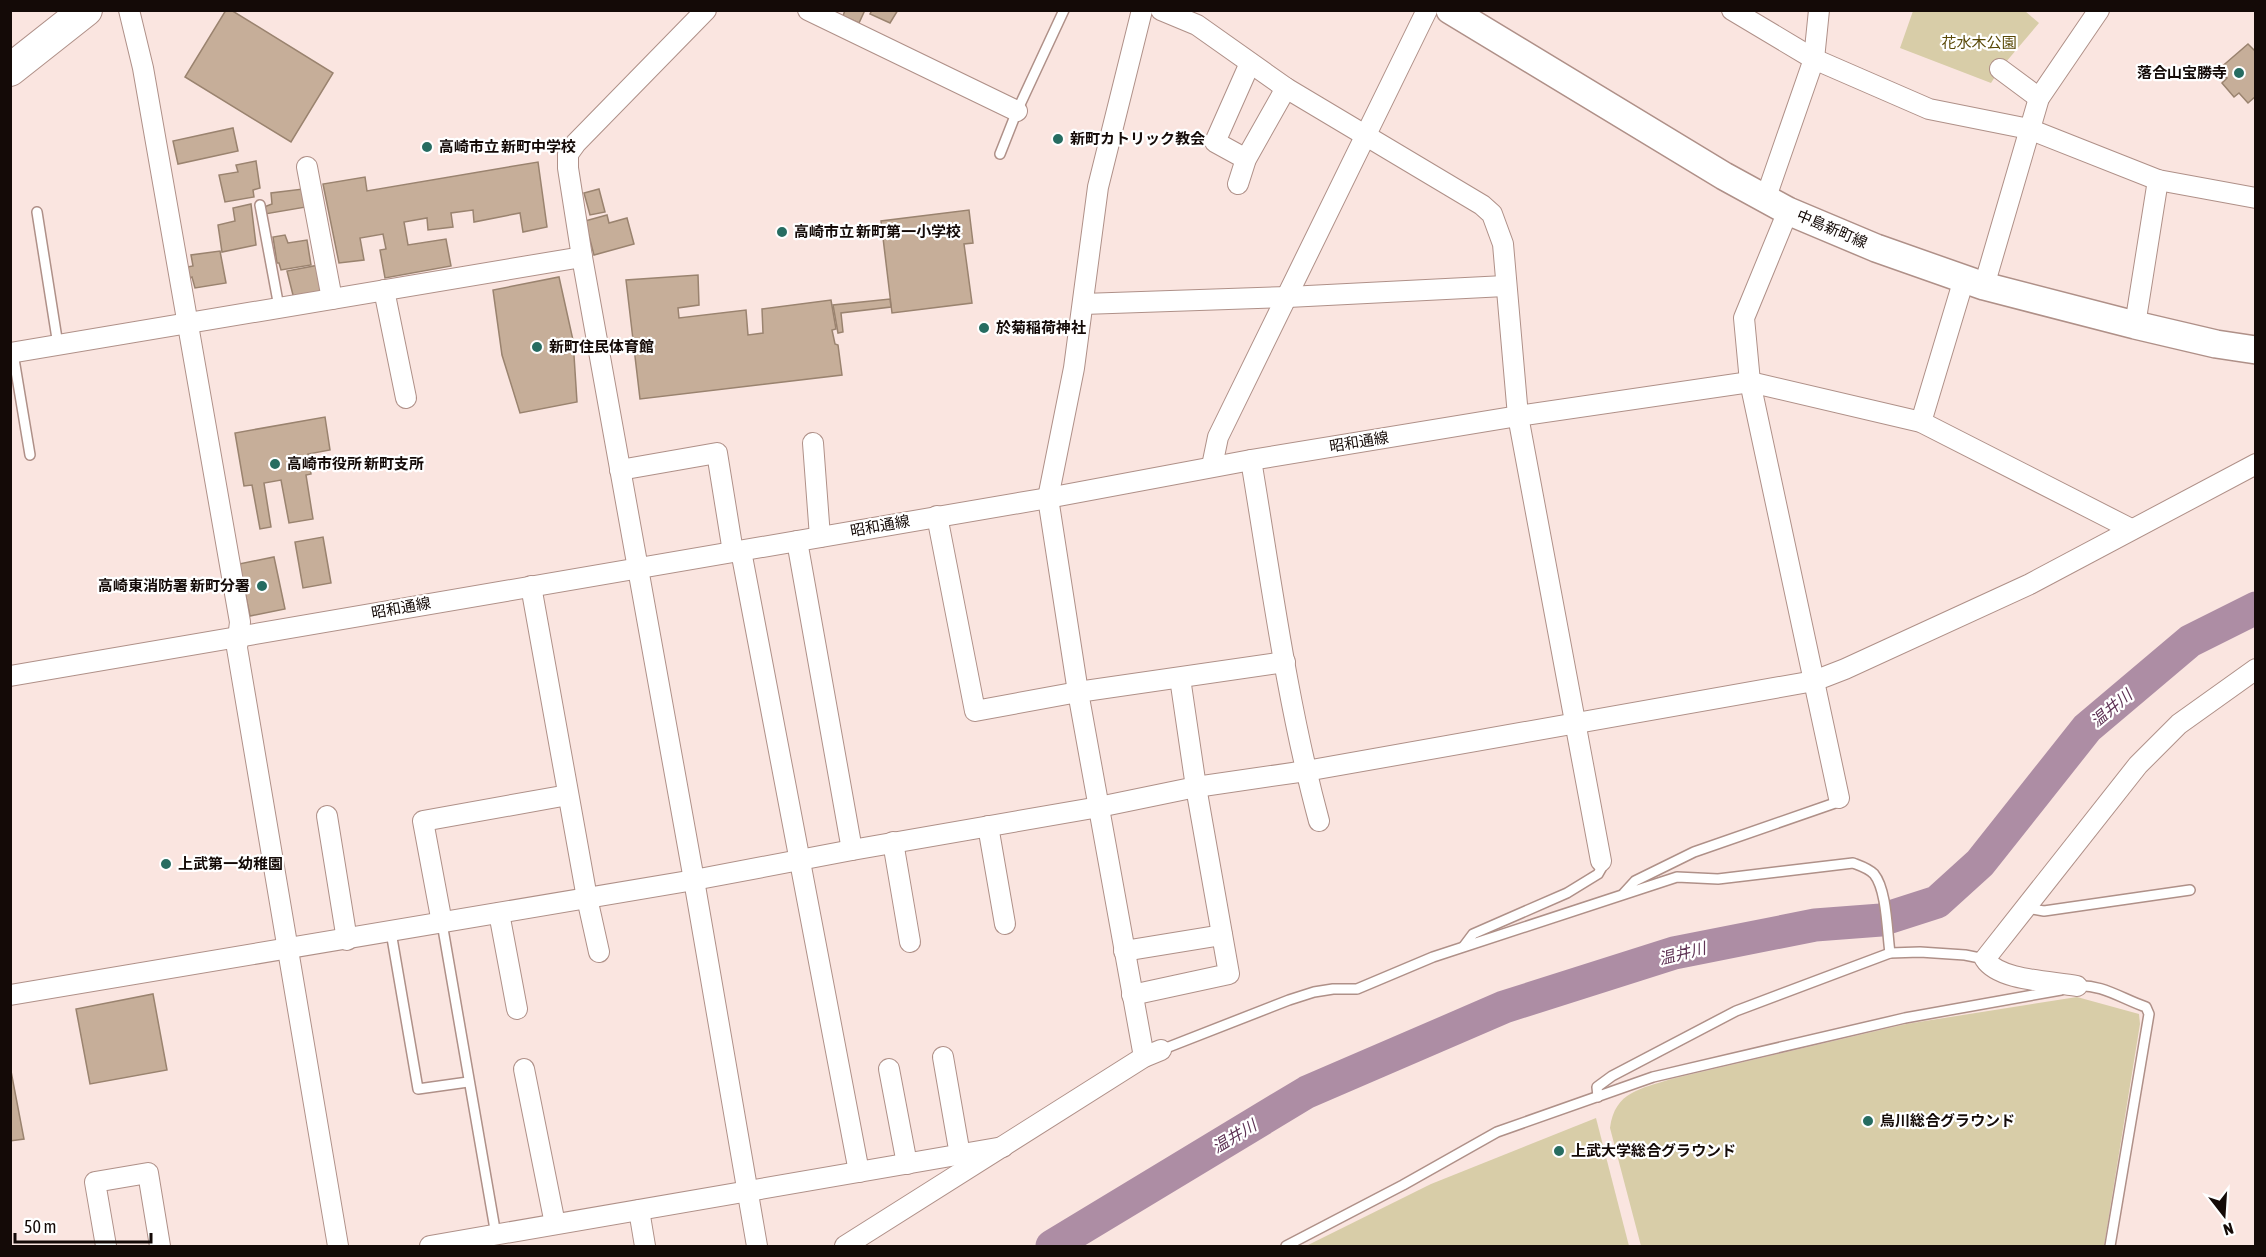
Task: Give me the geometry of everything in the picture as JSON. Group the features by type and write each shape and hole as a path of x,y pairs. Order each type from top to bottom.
{"main road":[{"path":"10,70 87,10"},
{"name":"中島新町線","path":"1449,10 1777,206 1876,248 1974,283 2135,325 2216,344 2256,350"}],"street":[{"path":"129,10 143,68 240,622 237,648 338,1246"},
{"path":"706,10 576,143 568,154 568,168 757,1246"},
{"path":"845,1246 1152,1053 1132,994 1078,692 1048,498 1074,368 1098,187 1142,10"},
{"path":"1161,10 1197,25 1286,88 1482,205 1492,214 1503,244 1518,416 1602,861"},
{"path":"1212,466 1218,437 1427,10"},
{"path":"1732,10 1814,59 1929,110 2029,129 2158,180 2256,198"},
{"path":"1819,10 1814,59 1777,206 1744,318 1750,382 1839,798"},
{"path":"1921,422 1974,283 2039,98 2099,10"},
{"path":"809,11 1017,111"},
{"path":"1246,159 1215,142 1250,63"},
{"path":"2000,69 2039,98"},
{"path":"1238,184 1246,159 1286,88"},
{"path":"307,167 332,299"},
{"path":"2135,325 2158,180"},
{"path":"12,353 582,257"},
{"path":"1083,304 1505,286"},
{"path":"384,290 406,398"},
{"path":"1750,382 1921,422 2131,529"},
{"name":"昭和通線","path":"10,676 1048,498 1212,466 1518,416 1750,382"},
{"path":"813,443 820,537"},
{"path":"620,470 717,453 800,859 859,1172"},
{"path":"1251,460 1285,662 1306,771 1319,821"},
{"path":"10,995 694,880 893,842 1099,807 1196,787 1306,771 1814,681 2030,584 2256,464"},
{"path":"937,516 975,711 1078,692 1285,662"},
{"path":"797,541 852,850"},
{"path":"531,586 587,898 599,952"},
{"path":"2077,986 2003,974 1989,965 1985,959 2138,765 2179,724 2256,669"},
{"path":"1132,994 1230,974 1196,787 1180,678"},
{"path":"442,923 423,821 568,795"},
{"path":"327,816 347,940"},
{"path":"988,826 1005,924"},
{"path":"893,842 910,942"},
{"path":"499,913 518,1009"},
{"path":"1124,951 1222,935"},
{"path":"944,1058 960,1155"},
{"path":"524,1068 555,1224"},
{"path":"889,1068 907,1164"},
{"path":"430,1246 1003,1147"},
{"path":"106,1246 95,1182 148,1173 160,1246"},
{"path":"639,1210 645,1246"}],"lane":[{"path":"1000,154 1017,111 1064,10"},
{"path":"260,205 279,307"},
{"path":"37,212 58,345"},
{"path":"12,353 30,455"},
{"path":"1622,894 1635,881 1694,852 1835,803 1839,798"},
{"path":"1464,946 1473,934 1567,893 1598,874 1602,861"},
{"path":"1152,1053 1314,992 1357,989 1464,946 1677,878 1719,879 1853,863 1865,867 1875,875 1882,894 1889,949"},
{"path":"2026,908 2044,911 2190,890"},
{"path":"442,923 496,1235"},
{"path":"391,932 418,1089 468,1082"},
{"path":"1598,1097 1597,1087 1612,1076 1736,1011 1889,949 1965,955 1985,959"},
{"path":"1286,1246 1403,1185 1497,1132 1665,1074 1905,1018 2077,986 2101,987 2122,999 2146,1007 2149,1014 2110,1246"}],"green space":[{"name":"花水木公園","path":"1913,11 2025,11 2039,23 1991,83 1900,48"},
{"name":"烏川総合グラウンド","path":"2077,997 2139,1014 2140,1024 2104,1246 1641,1246 1610,1128 1617,1106 1631,1093 1671,1079 1906,1024"},
{"name":"上武大学総合グラウンド","path":"1596,1118 1629,1246 1306,1246 1431,1184"}],"building":[{"path":"226,10 231,10 333,73 291,142 185,77"},
{"path":"845,10 865,10 859,23 843,16"},
{"path":"872,10 898,10 890,23 870,14"},
{"name":"落合山宝勝寺","path":"2248,44 2256,52 2256,96 2248,103 2239,93 2234,97 2222,83 2227,78 2219,69"},
{"path":"233,128 238,151 178,164 173,141"},
{"path":"256,161 260,188 253,190 254,197 225,202 219,175 238,172 236,165"},
{"path":"538,162 547,227 523,232 520,213 474,222 473,210 451,213 453,227 428,230 427,218 404,222 408,245 446,239 451,266 385,278 380,250 386,249 383,234 360,238 364,260 339,263 323,184 365,177 367,191"},
{"path":"303,189 306,207 265,214 264,207 272,204 271,193"},
{"path":"599,189 605,212 590,215 584,193"},
{"path":"251,204 256,245 222,252 218,225 235,221 233,208"},
{"path":"969,210 973,243 964,244 972,303 892,313 881,221"},
{"path":"607,215 609,223 627,218 634,244 594,255 585,221"},
{"path":"285,235 288,243 307,240 311,265 281,270 277,263 273,237"},
{"path":"220,251 226,283 195,288 187,267 193,266 191,255"},
{"path":"319,265 324,293 294,299 287,271"},
{"path":"698,275 699,305 678,308 679,318 746,310 748,335 763,333 762,309 831,300 836,329 832,330 835,344 838,345 842,375 640,399 626,280"},
{"name":"新町住民体育館","path":"559,277 573,340 577,402 520,413 502,355 493,290"},
{"path":"890,299 891,307 841,313 843,332 838,333 833,305"},
{"name":"高崎市役所 新町支所","path":"325,417 330,450 308,454 311,474 306,475 313,519 289,523 281,480 264,483 271,527 260,529 252,485 244,486 235,433"},
{"path":"323,537 331,583 303,588 295,542"},
{"name":"高崎東消防署 新町分署","path":"274,557 285,609 250,616 239,564"},
{"path":"153,994 167,1070 90,1084 76,1009"},
{"path":"10,1066 24,1139 10,1141"}],"waterway":[{"name":"温井川","path":"1052,1246 1307,1092 1504,1007 1674,953 1815,925 1881,920 1937,902 1980,863 2087,728 2190,641 2256,608"}],"place":[{"name":"落合山宝勝寺","path":"2239,73"},
{"name":"新町カトリック教会","path":"1058,139"},
{"name":"高崎市立 新町中学校","path":"427,147"},
{"name":"高崎市立 新町第一小学校","path":"782,232"},
{"name":"於菊稲荷神社","path":"984,328"},
{"name":"新町住民体育館","path":"537,347"},
{"name":"高崎市役所 新町支所","path":"275,464"},
{"name":"高崎東消防署 新町分署","path":"262,586"},
{"name":"上武第一幼稚園","path":"166,864"},
{"name":"烏川総合グラウンド","path":"1868,1121"},
{"name":"上武大学総合グラウンド","path":"1559,1151"}]}
